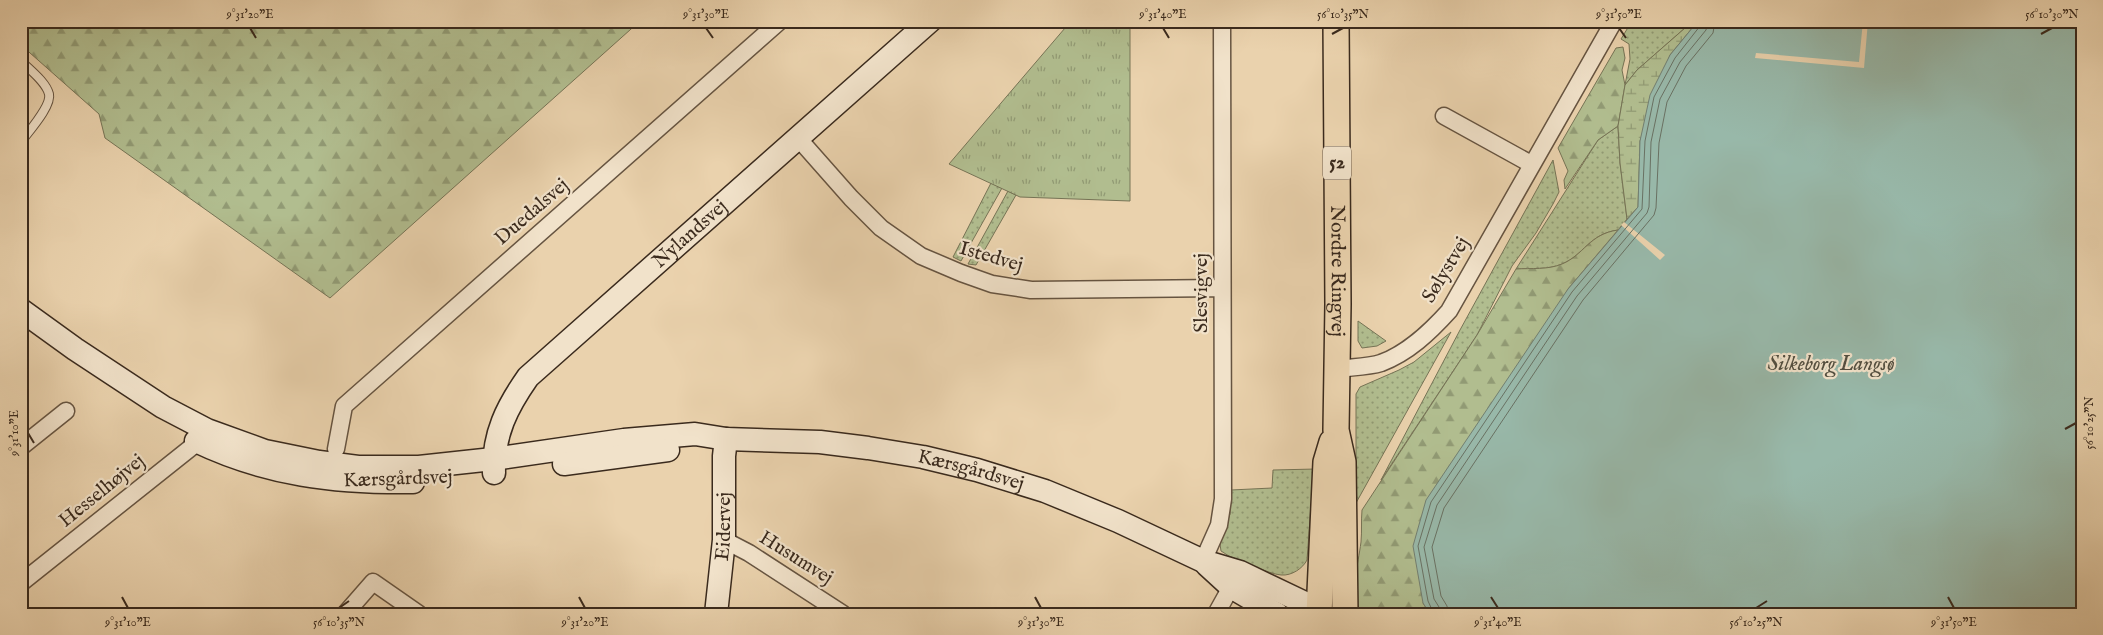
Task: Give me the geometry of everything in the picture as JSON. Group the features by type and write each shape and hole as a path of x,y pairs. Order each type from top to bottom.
{"main road":[{"name":"Nordre Ringvej","path":"1336,21 1336,430 1343,462 1345,614"},
{"name":"Nordre Ringvej","path":"1322,613 1326,462 1336,430"}],"street":[{"name":"Duedalsvej","path":"336,449 344,406 780,21"},
{"name":"Nylandsvej","path":"493,466 499,433 509,404 528,377 930,21"},
{"name":"Slesvigvej","path":"1203,561 1218,525 1223,499 1222,21"},
{"name":"Sølystvej","path":"1337,369 1380,363 1428,334 1449,311 1532,164 1608,23"},
{"path":"1444,116 1532,164"},
{"name":"Istedvej","path":"798,138 851,198 881,228 922,256 992,284 1031,290 1222,288"},
{"name":"Kærsgårdsvej","path":"21,310 164,407 203,436 265,451 319,462 358,467 493,466 624,440 695,434 726,439 786,440 868,448 923,456 978,470 1082,505 1203,561 1240,572 1322,613"},
{"path":"21,447 66,412"},
{"name":"Hesselhøjvej","path":"21,583 203,436"},
{"name":"Eidervej","path":"716,614 724,540 724,456 726,439"},
{"name":"Husumvej","path":"724,540 748,553 843,614"},
{"name":"Kærsgårdsvej","path":"1203,561 1232,587 1277,614"},
{"path":"345,614 373,582 419,614"},
{"path":"1216,614 1232,587"}],"lane":[{"path":"21,61 43,83 50,95 48,105 21,142"}],"green space":[{"path":"21,21 640,21 330,298 105,138 99,114 21,45"},
{"path":"1071,21 1130,21 1130,201 1020,197 949,164"},
{"path":"1632,21 1693,21 1637,70 1625,85 1630,59 1629,44 1621,39"},
{"path":"1693,21 1698,21 1670,55 1640,141 1638,207 1627,219 1620,163 1618,126 1625,85 1637,70"},
{"path":"1623,47 1625,58 1622,70 1625,85 1618,126 1598,140 1565,189 1564,180 1568,171 1558,148 1616,48"},
{"path":"1618,126 1620,163 1627,219 1618,230 1608,232 1593,240 1570,260 1562,264 1545,268 1516,269 1598,140"},
{"path":"1553,160 1559,192 1553,204 1536,233 1512,266 1477,335 1381,480 1460,330"},
{"path":"991,183 1002,188 961,261 953,257"},
{"path":"1008,191 1016,195 976,265 968,264"},
{"path":"1618,230 1568,289 1423,603 1430,614 1360,612 1355,586 1361,542 1362,510 1477,335 1516,269 1557,266 1570,260 1593,240 1608,232"},
{"path":"1358,321 1386,341 1377,346 1362,348 1358,341"},
{"path":"1451,332 1356,503 1356,394 1360,387 1414,362"},
{"path":"1316,469 1317,488 1311,505 1307,560 1300,569 1289,574 1276,574 1229,556 1221,551 1220,544 1230,514 1231,490 1272,488 1273,470"}],"water":[{"name":"Silkeborg Langsø","path":"1698,21 2082,21 2082,614 1430,614 1423,603 1413,546 1426,500 1568,289 1638,207 1640,141 1650,95 1670,55"}],"pier":[{"path":"1863,21 1868,21 1864,68 1755,58 1756,53 1859,62"},
{"path":"1624,222 1665,255 1660,260 1621,225"}]}
